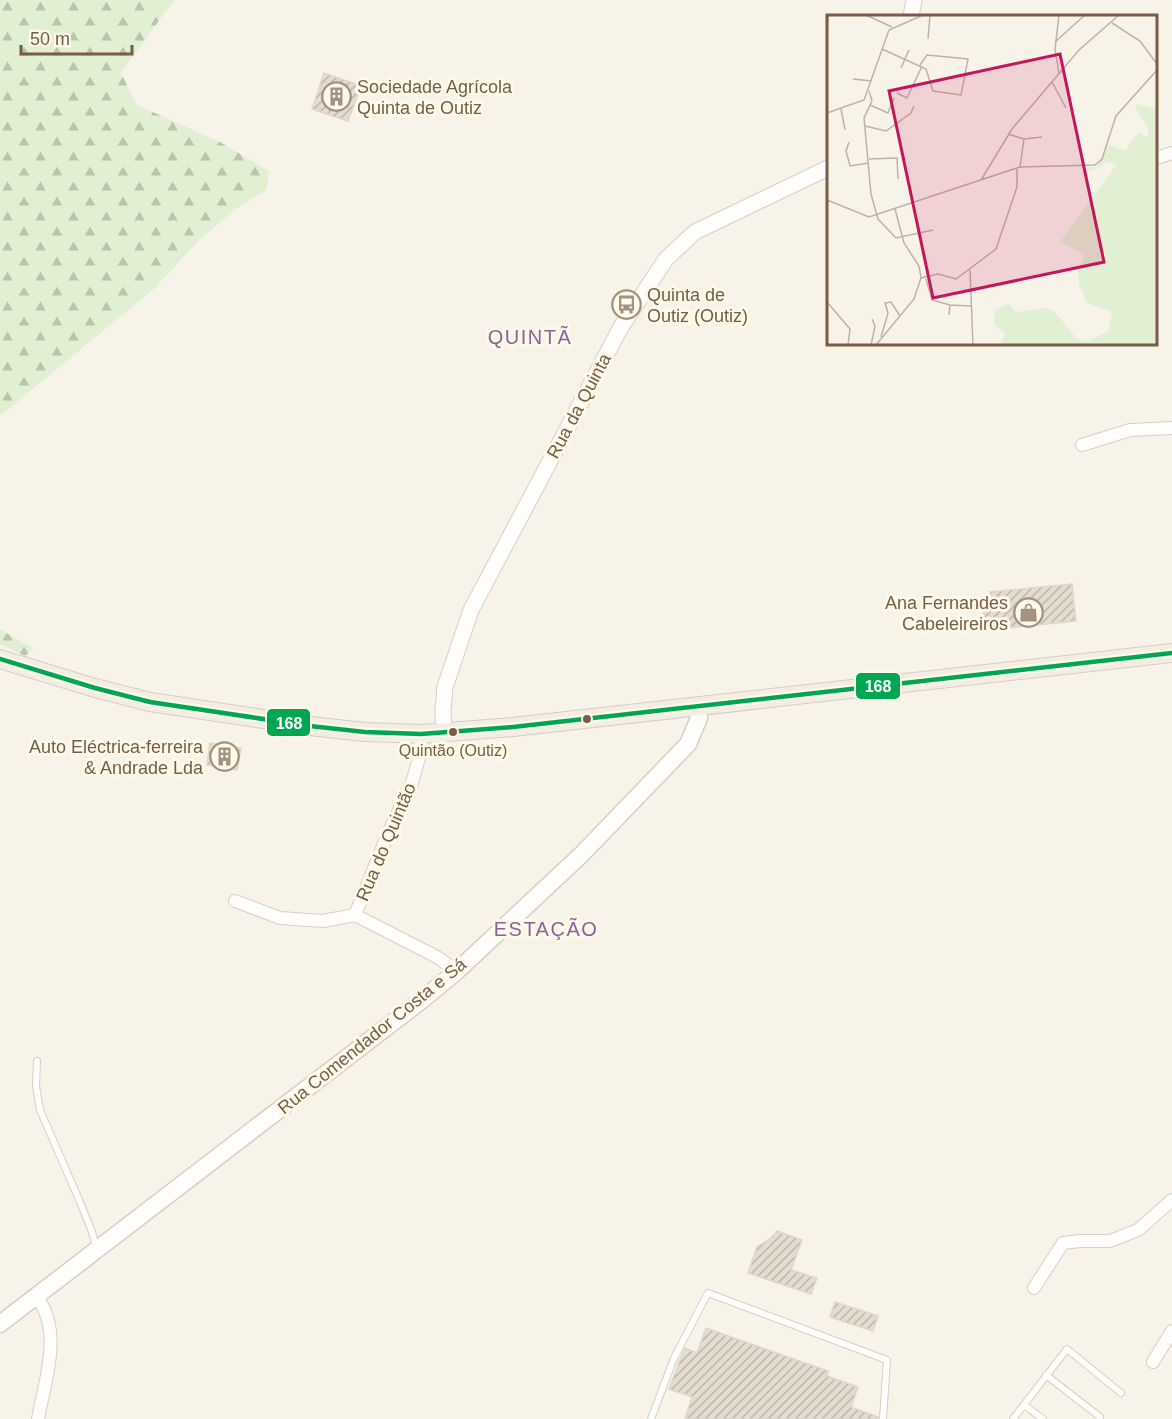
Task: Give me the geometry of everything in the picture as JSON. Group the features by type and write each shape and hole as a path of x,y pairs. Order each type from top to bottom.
{"main road":[{"path":"0,659 127,697 171,706 336,730 421,734 513,727 1172,653"},
{"name":"Rua Comendador Costa e Sá","path":"0,1324 422,1000 457,970 581,855 688,744 699,718 698,706"}],"street":[{"path":"911,15 914,0"},
{"path":"1157,156 1172,153"},
{"name":"Rua da Quinta","path":"444,733 445,687 471,610 621,327 666,259 695,232 827,168"},
{"path":"1082,445 1130,430 1172,428"},
{"name":"Rua do Quintão","path":"355,915 390,829 412,783 420,754 421,734"},
{"name":"Rua do Quintão","path":"235,901 280,918 323,921 355,915 437,957 457,970"},
{"path":"1034,1288 1063,1243 1110,1241 1138,1230 1172,1200"},
{"path":"37,1297 47,1316 50,1334 49,1359 38,1419"},
{"path":"1153,1362 1172,1331"}],"lane":[{"path":"37,1061 36,1086 40,1110 80,1202 97,1251"},
{"path":"651,1419 674,1358 708,1293 887,1360 883,1419"},
{"path":"1013,1419 1067,1349 1121,1393"},
{"path":"1046,1375 1100,1417"},
{"path":"1024,1405 1043,1419"}],"green space":[{"path":"0,0 174,0 121,73 137,105 220,142 269,171 266,190 237,208 199,240 155,288 0,416"},
{"path":"0,629 34,649 25,656 0,644"}],"building":[{"name":"Sociedade Agrícola Quinta de Outiz","path":"324,73 361,86 348,121 312,109"},
{"name":"Ana Fernandes Cabeleireiros","path":"1072,584 1076,621 985,630 983,605 987,605 986,599 990,598 990,592"},
{"name":"Auto Eléctrica-ferreira & Andrade Lda","path":"210,743 241,748 237,770 207,765"},
{"path":"777,1231 802,1240 791,1270 817,1278 811,1294 748,1273 757,1247"},
{"path":"835,1302 878,1316 873,1331 830,1317"},
{"path":"706,1328 828,1371 827,1376 858,1387 851,1407 878,1417 878,1419 685,1419 692,1397 669,1389 685,1348 697,1353"}],"transit line":[{"name":"168","path":"0,659 150,702 310,726 365,732 421,734 513,727 1172,653"}],"place":[{"name":"Sociedade Agrícola Quinta de Outiz","path":"336,97"},
{"name":"Quinta de Outiz (Outiz)","path":"626,305"},
{"name":"Ana Fernandes Cabeleireiros","path":"1029,613"},
{"name":"Quintão (Outiz)","path":"453,732"},
{"name":"Auto Eléctrica-ferreira & Andrade Lda","path":"224,757"}],"district":[{"name":"QUINTÃ","path":"530,337"},
{"name":"ESTAÇÃO","path":"546,929"}]}
